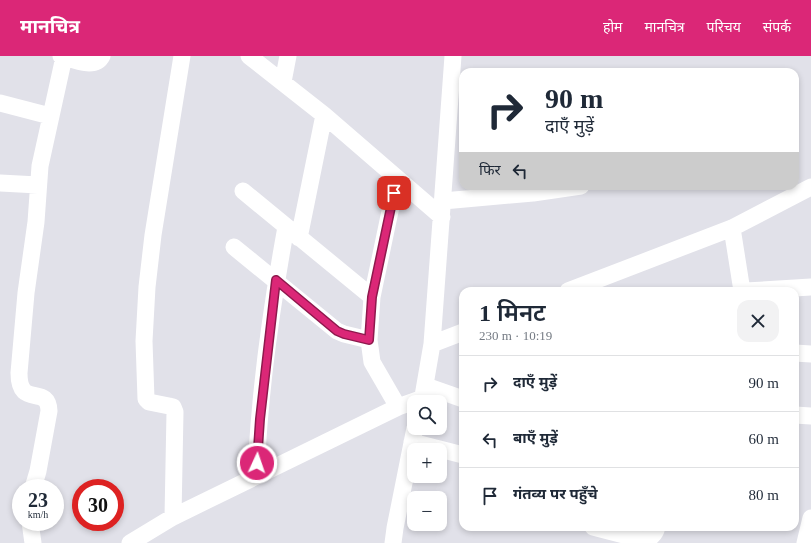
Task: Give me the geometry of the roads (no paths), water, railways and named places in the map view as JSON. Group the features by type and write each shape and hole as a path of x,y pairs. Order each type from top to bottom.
{"street":[{"path":"36,479 50,411 49,403 45,399 22,391 19,373 26,293 36,222 40,166 62,56 82,62 95,63 100,60 102,56"},
{"path":"173,517 175,412 173,407 149,402 146,399 144,341 147,287 153,235 182,56"},
{"path":"249,56 324,115 397,178 442,209 554,190"},
{"path":"283,82 288,56"},
{"path":"423,395 432,344 453,56"},
{"path":"0,103 50,116"},
{"path":"299,238 324,115"},
{"path":"397,178 372,297 369,340 372,362 398,407"},
{"path":"0,183 38,185"},
{"path":"578,287 732,228 811,188"},
{"path":"243,191 372,297"},
{"path":"256,476 260,419 276,280 286,227"},
{"path":"732,228 741,287"},
{"path":"234,247 337,331 369,340"},
{"path":"799,288 811,287"},
{"path":"432,344 459,334"},
{"path":"799,353 811,354"},
{"path":"447,397 459,399"},
{"path":"130,543 173,517 407,403"},
{"path":"799,415 811,416"},
{"path":"393,543 414,435 459,453"},
{"path":"31,531 33,543"},
{"path":"608,531 643,540 651,538 656,531"}]}
